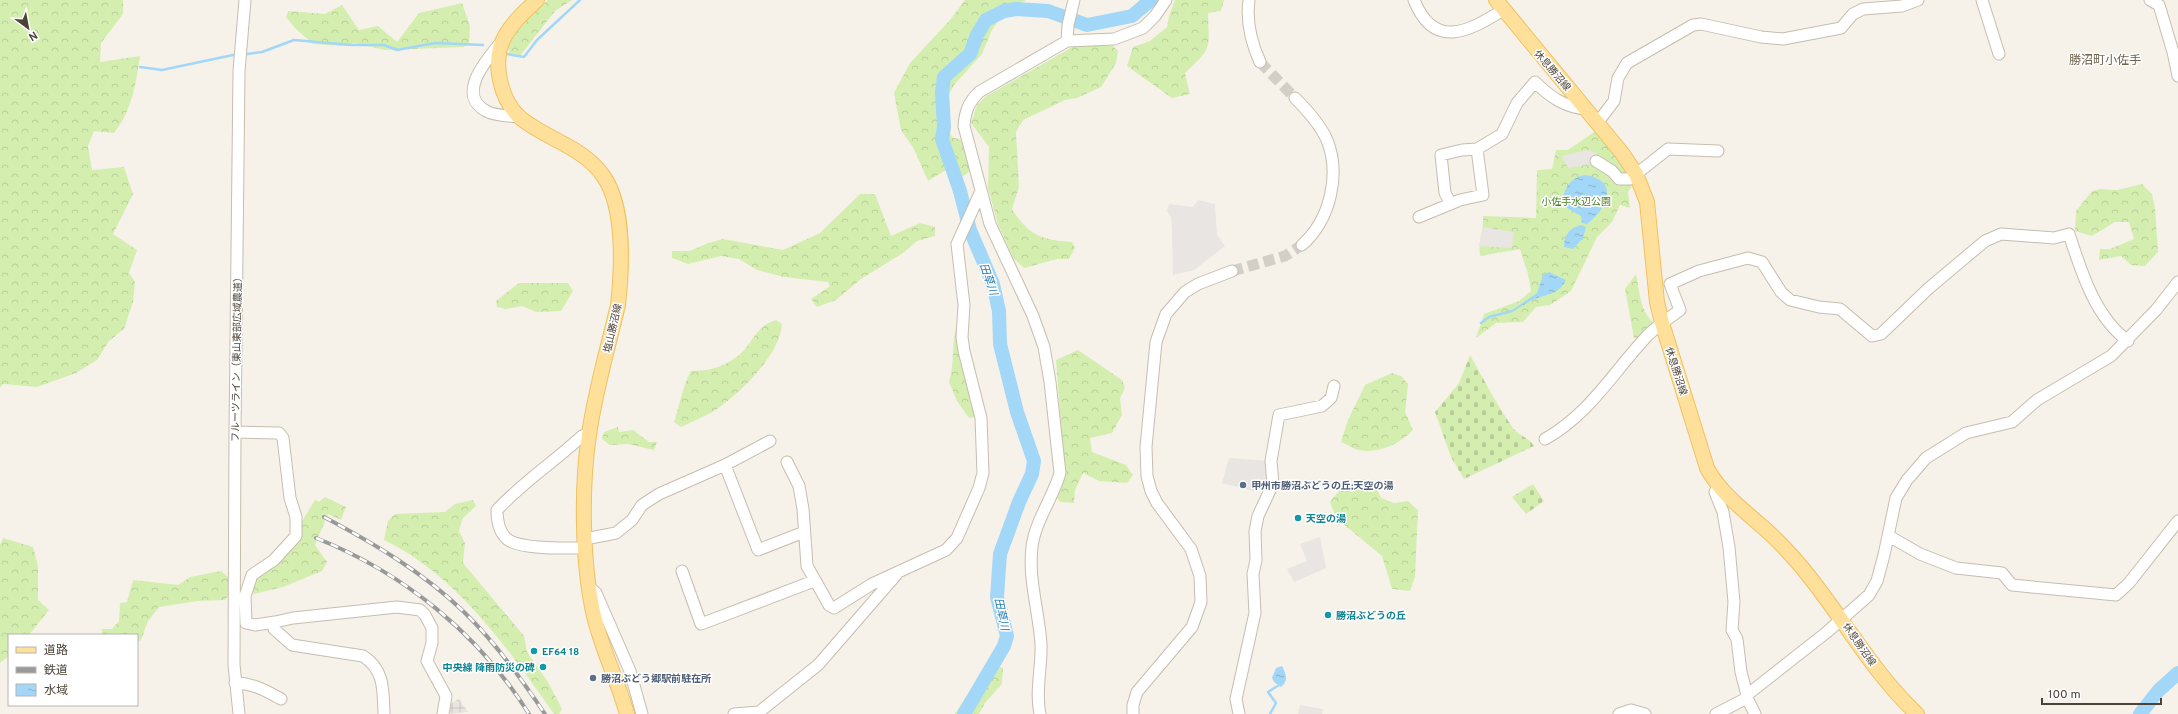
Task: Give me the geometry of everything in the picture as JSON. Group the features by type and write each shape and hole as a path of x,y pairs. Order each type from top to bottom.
{"main road":[{"name":"塩山勝沼線","path":"537,0 514,22 504,39 498,68 504,92 520,117 593,164 604,177 617,207 620,287 618,305 589,433 586,459 585,543 594,617 627,714"},
{"name":"休息勝沼線","path":"1500,5 1598,122 1622,152 1636,174 1647,202 1657,302 1662,323 1707,468 1718,487 1778,540 1825,594 1890,688 1917,714"}],"street":[{"name":"フルーツライン（東山東部広域農道）","path":"239,714 234,665 235,432 239,71 245,0"},
{"path":"1067,41 1069,20 1074,0"},
{"path":"1040,714 1038,690 1041,645 1031,564 1032,547 1060,473 1059,457 1044,347 1033,316 990,224 964,126 967,108 979,92 1067,41 1114,39 1128,35 1143,28 1156,16 1166,0"},
{"path":"1249,0 1249,30 1260,62"},
{"path":"1414,0 1426,22 1438,29 1456,33 1481,24 1500,5"},
{"path":"1598,122 1614,101 1618,78 1627,63 1693,25 1701,24 1761,37 1783,39 1841,28 1853,14 1863,9 1902,6 1918,0"},
{"path":"1982,0 1999,54"},
{"path":"2150,0 2159,5 2174,52 2178,76"},
{"path":"504,39 482,65 473,85 474,97 478,105 487,112 520,117"},
{"path":"1451,204 1445,193 1441,154 1477,149 1502,134 1517,103 1535,82 1551,97 1576,109 1587,109"},
{"path":"1295,98 1308,111 1322,131 1326,140 1332,166 1328,203 1323,217 1314,233 1302,245"},
{"path":"1419,217 1451,204 1483,195 1477,149"},
{"path":"1596,161 1612,171 1619,179 1630,179 1668,149 1718,151"},
{"path":"787,462 799,486 803,509 807,566 814,581 829,605 834,608 872,584 946,550 952,545 970,509 983,473 981,418 964,351 962,336 964,305 958,244 981,191"},
{"path":"1545,439 1559,432 1587,408 1630,356 1662,323 1680,310 1670,284 1699,271 1748,258 1762,262 1781,292 1790,300 1840,310 1872,336 1881,334 1929,288 1985,241 2001,234 2054,238 2069,234 2087,286 2117,333 2128,340"},
{"path":"1133,714 1133,705 1137,692 1192,627 1201,602 1200,576 1191,549 1157,503 1151,491 1147,476 1146,447 1156,342 1166,314 1185,292 1198,284 1232,271"},
{"path":"1716,714 1747,697 1842,620 1869,595 1877,581 1889,536 1896,498 1907,480 1926,458 1966,433 2012,422 2037,400 2111,356 2156,310 2178,282"},
{"path":"1239,714 1236,699 1255,613 1253,574 1256,560 1255,531 1258,516 1273,484 1271,462 1279,415 1322,406 1331,398 1334,386"},
{"path":"235,432 273,431 279,433 283,438 290,498 296,517 296,536 274,560 252,575 244,596 246,623 255,625 293,618 397,607 420,610 432,628 432,643 426,661 446,696 443,714"},
{"path":"589,433 582,436 540,470 514,492 497,510 502,532 512,542 532,546 585,543 616,533 632,520 642,505 659,494 725,465 770,441"},
{"path":"725,465 758,550 804,532"},
{"path":"1718,487 1715,492 1723,512 1731,559 1734,602 1732,630 1737,639 1741,672 1747,697 1755,714"},
{"path":"1889,536 1920,554 1956,568 2002,573 2012,585 2116,595 2129,583 2178,521"},
{"path":"682,571 701,624 814,581"},
{"path":"734,714 759,713 818,665 899,572"},
{"path":"590,588 596,593 630,671 642,714"},
{"path":"275,622 274,629 292,644 363,656 372,662 382,676 384,714"},
{"path":"235,683 248,683 255,685 281,699"},
{"path":"1619,714 1631,710 1645,714"}],"shaded area":[{"path":"1587,150 1597,153 1592,164 1568,168 1562,156"},
{"path":"1198,200 1215,204 1217,235 1225,246 1194,270 1173,275 1171,217 1167,211 1169,204 1193,207"},
{"path":"1483,227 1514,232 1512,248 1479,246"},
{"path":"1229,458 1269,461 1270,478 1257,492 1222,483"},
{"path":"1320,537 1326,568 1294,582 1287,569 1307,561 1300,544"},
{"path":"459,699 468,712 445,714 448,705"},
{"path":"1300,705 1323,709 1322,714 1298,714"}],"green space":[{"path":"0,0 123,0 123,14 101,43 100,62 140,56 132,96 120,124 114,133 94,131 88,146 92,170 124,167 133,194 113,234 137,250 129,273 135,282 133,302 124,329 109,341 97,360 76,373 37,387 3,384 0,388"},
{"path":"548,0 572,0 555,11 519,57 510,56 508,47 517,28"},
{"path":"965,0 1026,0 1002,16 992,30 982,54 954,85 939,115 952,137 961,140 970,171 964,176 946,170 928,181 914,149 901,130 894,93 910,63 950,20"},
{"path":"1175,0 1224,0 1221,11 1208,13 1209,41 1207,47 1201,58 1185,73 1190,94 1172,98 1127,66 1133,47 1150,41 1167,27 1169,16"},
{"path":"462,3 470,26 469,43 464,47 385,50 354,43 341,46 313,44 296,29 286,17 288,11 325,14 342,5 359,30 378,26 397,42 419,13"},
{"path":"1074,46 1113,46 1118,51 1116,63 1101,87 1077,98 1065,100 1023,120 1016,132 1019,187 1012,209 1024,225 1037,235 1052,240 1072,242 1075,248 1069,259 1057,259 1024,268 1013,258 998,224 988,188 989,147 971,123 977,105 985,97"},
{"name":"小佐手水辺公園","path":"1597,130 1634,183 1628,192 1630,208 1620,205 1612,222 1597,237 1571,291 1550,305 1536,307 1523,322 1496,323 1476,338 1484,314 1519,301 1531,291 1528,274 1520,249 1480,256 1483,216 1536,218 1537,170 1552,169 1556,150 1568,150"},
{"path":"2142,184 2152,194 2155,208 2158,252 2145,266 2131,265 2121,256 2099,260 2100,249 2110,249 2134,239 2129,222 2115,222 2092,236 2075,231 2076,211 2092,191 2100,189 2117,190"},
{"path":"860,194 875,194 891,236 920,223 935,227 935,236 917,241 903,253 861,279 836,300 817,307 811,299 830,286 828,282 784,277 757,270 739,259 721,256 688,264 672,258 672,251 690,251 708,243 723,239 783,250 820,233"},
{"path":"1636,274 1643,308 1655,324 1642,339 1634,338 1625,289"},
{"path":"519,283 568,283 573,291 561,311 536,312 522,306 506,309 497,307 496,301"},
{"path":"776,320 782,324 780,336 767,360 748,383 727,402 708,414 681,427 674,422 683,390 691,371 714,368 730,361 741,353 763,327"},
{"path":"957,324 960,325 977,417 969,418 957,401 949,382"},
{"path":"1078,350 1122,380 1125,388 1120,398 1122,415 1112,433 1090,438 1092,452 1126,465 1133,475 1127,483 1099,481 1083,473 1075,490 1074,503 1060,502 1057,497 1064,480 1064,463 1056,360"},
{"path":"1470,355 1513,428 1529,440 1534,446 1464,479 1451,457 1435,412 1459,383"},
{"path":"1392,373 1401,376 1408,384 1405,412 1413,430 1395,444 1374,451 1357,449 1341,442 1348,420 1365,385"},
{"path":"618,427 619,432 633,430 649,442 657,442 654,450 628,444 610,445 602,439 604,432"},
{"path":"1364,479 1375,485 1381,498 1394,503 1408,501 1418,510 1415,577 1410,591 1392,589 1382,556 1336,518 1330,502 1344,487 1353,482"},
{"path":"1533,484 1544,501 1526,514 1512,497"},
{"path":"325,497 346,507 341,520 328,514 315,545 327,562 322,571 283,587 254,594 247,588 256,577 297,544 301,523 315,500 319,502"},
{"path":"473,500 476,506 463,518 459,531 465,543 463,563 524,636 527,652 548,682 562,709 559,714 554,714 500,640 480,616 458,594 435,573 410,555 384,540 388,521 395,514 445,512 455,504"},
{"path":"3,538 33,547 38,566 38,600 49,610 30,634 8,634 8,657 0,663 0,545"},
{"path":"221,571 229,578 230,593 225,600 198,601 159,607 148,621 141,640 138,642 138,634 102,634 102,629 112,629 119,621 120,603 127,602 133,580 178,585 190,577"},
{"path":"988,663 1003,668 1002,684 985,703 979,714 955,714"}],"water":[{"path":"1586,175 1597,178 1604,183 1607,189 1607,196 1600,211 1587,224 1582,223 1581,216 1565,207 1562,200 1567,186 1576,178"},
{"path":"1581,225 1586,227 1583,238 1573,249 1564,247 1566,235 1573,228"},
{"path":"1549,272 1566,280 1563,285 1557,291 1532,300 1512,312 1511,311 1537,293 1543,275"},
{"path":"1282,666 1286,675 1286,680 1284,685 1281,687 1274,682 1272,678 1276,668"}],"waterway":[{"path":"507,54 524,57 537,40 580,0"},
{"name":"田草川","path":"964,714 1004,646 1007,636 997,597 1000,554 1019,502 1032,474 1034,461 1017,412 1000,344 999,311 993,284 970,230 960,191 942,139 944,127 942,92 944,77 970,54 977,35 986,20 1004,11 1016,9 1048,11 1087,25 1132,16 1151,0"},
{"path":"247,54 262,52 294,40 352,45 384,45 397,50 435,43 483,45"},
{"path":"140,67 162,70 233,55"},
{"path":"1481,323 1489,317 1512,311"},
{"path":"2140,714 2159,690 2178,673"},
{"path":"1270,714 1276,703 1268,692 1279,685"}],"tunnel":[{"path":"1260,62 1295,98"},
{"path":"1232,271 1285,256 1302,245"}],"railway":[{"path":"324,517 361,537 415,571 464,612 497,648 545,714"},
{"path":"316,538 348,552 379,569 409,588 437,609 463,632 487,658 509,685 529,714"}],"place":[{"name":"甲州市勝沼ぶどうの丘;天空の湯","path":"1243,485"},
{"name":"天空の湯","path":"1298,518"},
{"name":"勝沼ぶどうの丘","path":"1328,615"},
{"name":"EF64 18","path":"534,651"},
{"name":"中央線 降雨防災の碑","path":"543,667"},
{"name":"勝沼ぶどう郷駅前駐在所","path":"593,678"}],"district":[{"name":"勝沼町小佐手","path":"2105,60"}]}
